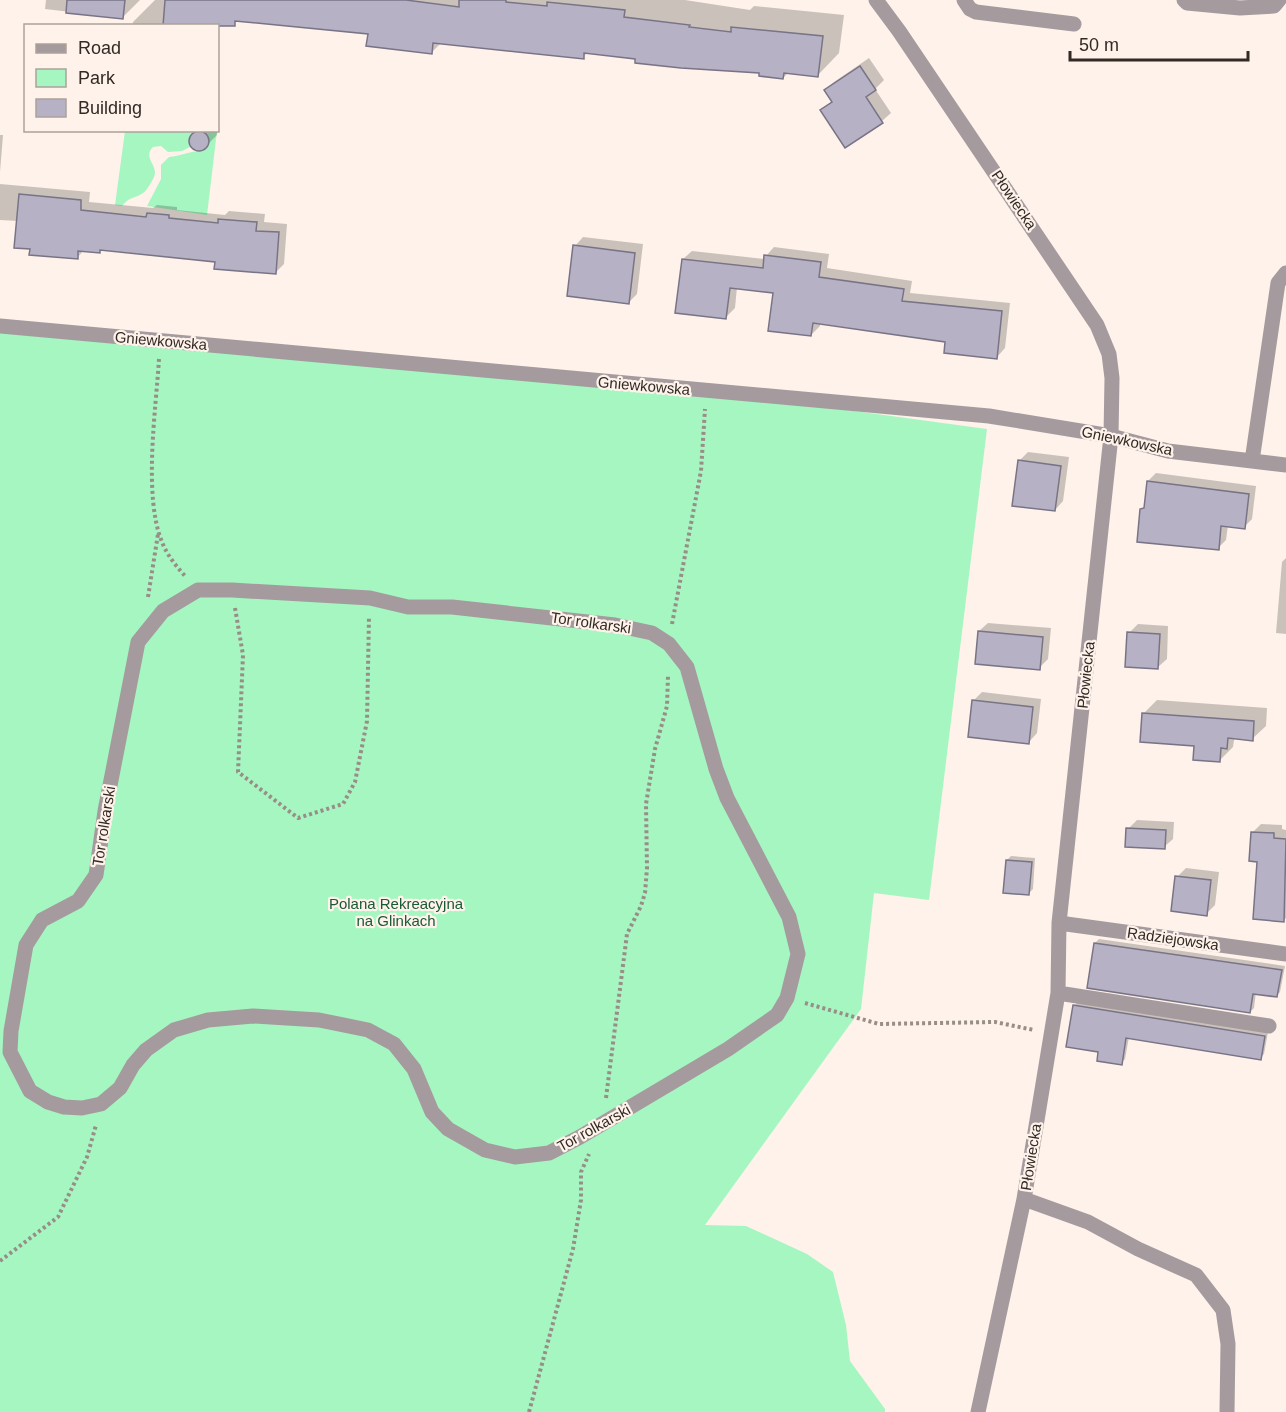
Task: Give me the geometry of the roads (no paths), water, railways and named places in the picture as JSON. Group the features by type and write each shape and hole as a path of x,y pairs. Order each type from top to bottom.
{"street":[{"name":"Płowiecka","path":"876,0 918,58 1097,325 1109,354 1112,378 1111,436 1059,923 1058,993 1024,1199 978,1412"},
{"path":"964,0 970,9 976,12 1074,24"},
{"path":"1184,0 1187,3 1240,8 1274,6 1279,0"},
{"path":"1252,461 1278,283 1286,273"},
{"name":"Gniewkowska","path":"0,326 989,416 1111,436 1168,451 1286,465"},
{"name":"Tor rolkarski","path":"198,590 370,598 408,607 452,607 615,625 652,633 669,644 687,667 716,769 727,798 789,917 798,954 788,998 777,1015 753,1033 603,1124 549,1153 515,1157 485,1150 448,1129 432,1112 414,1069 394,1044 368,1029 319,1020 253,1016 208,1020 174,1030 146,1050 120,1088 101,1104 82,1108 64,1107 48,1102 30,1091 10,1052 11,1031 26,945 42,920 78,901 96,875 105,811 138,642 163,611 198,590"},
{"name":"Radziejowska","path":"1059,923 1286,954"},
{"path":"1058,993 1269,1026"},
{"path":"1024,1199 1088,1222 1138,1249 1196,1275 1223,1310 1228,1344 1227,1412"}],"park label":[{"name":"Polana Rekreacyjna na Glinkach","path":"396,912"}]}
